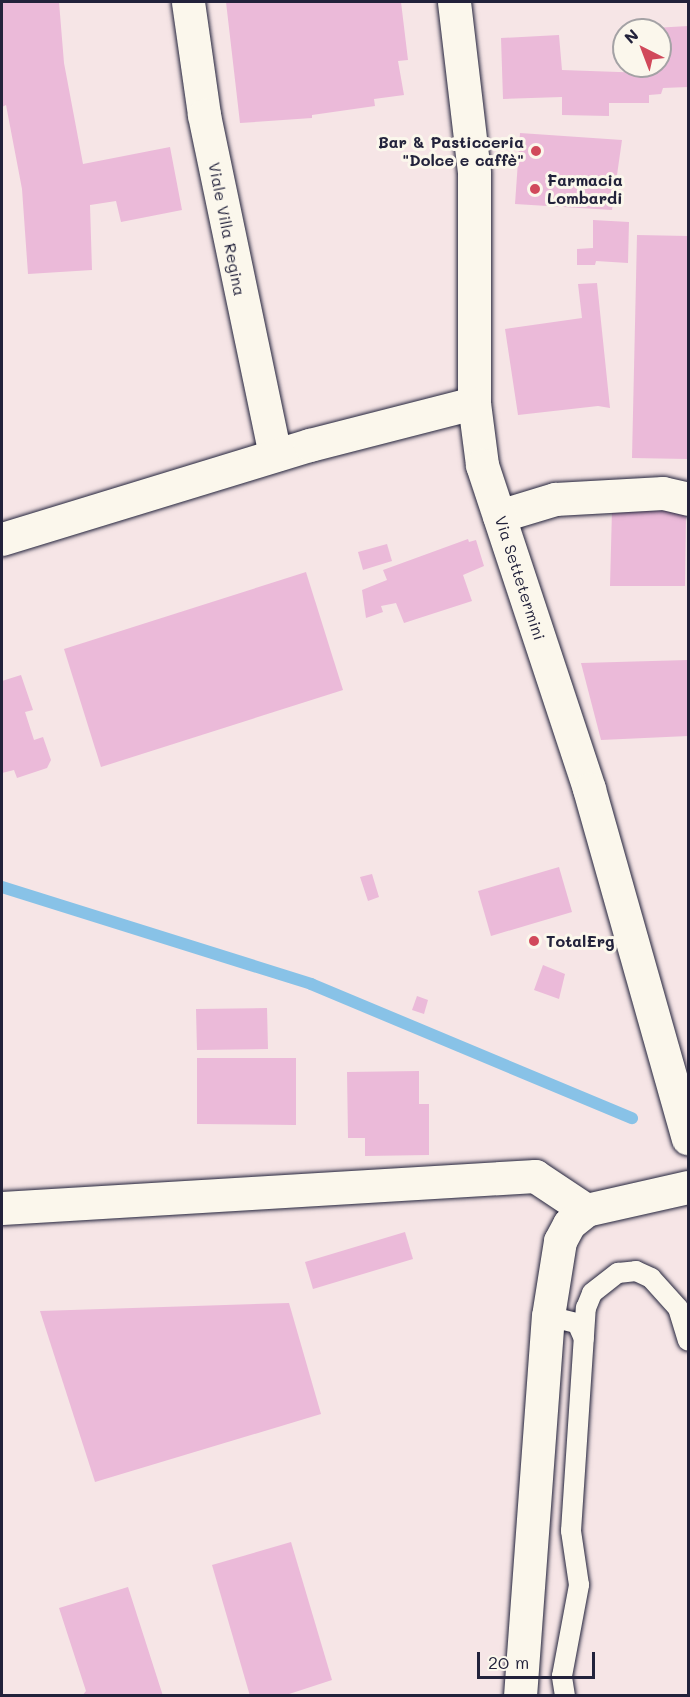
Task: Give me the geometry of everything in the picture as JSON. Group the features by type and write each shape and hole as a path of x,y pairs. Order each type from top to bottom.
{"street":[{"name":"Viale Villa Regina","path":"188,2 204,115 275,455"},
{"name":"Via Settetermini","path":"454,2 474,173 474,403 482,465 590,789 688,1138"},
{"path":"2,539 275,455 474,403"},
{"path":"499,516 555,499 663,493 688,500"},
{"path":"2,1208 535,1176 586,1210"},
{"path":"520,1695 548,1316 560,1241 569,1224 586,1210 688,1187"}],"lane":[{"path":"565,1695 562,1676 579,1585 571,1531 584,1339 592,1293 618,1273 636,1271 667,1292 678,1308 688,1341"},
{"path":"548,1316 576,1323 584,1339"}],"building":[{"path":"2,2 59,2 64,63 83,164 170,147 182,210 121,222 116,201 90,205 92,270 28,274 22,189 6,105 2,107"},
{"path":"226,2 401,2 408,60 398,61 404,95 374,99 375,106 312,115 312,118 240,123"},
{"path":"688,26 688,87 663,88 661,94 649,95 649,103 609,103 609,116 562,115 562,97 503,99 501,38 559,35 562,70 612,72 612,78 672,78 672,27"},
{"path":"520,133 622,140 612,210 515,204"},
{"path":"593,220 629,222 628,263 596,261 595,265 577,265 577,249 593,248"},
{"path":"637,235 688,236 688,459 632,458"},
{"path":"597,283 610,408 598,406 518,415 505,329 582,318 578,284"},
{"path":"655,506 686,513 685,586 610,586 612,510"},
{"path":"468,539 469,542 476,540 484,566 463,575 472,601 404,623 396,603 381,606 383,612 366,618 362,590 387,580 383,570"},
{"path":"387,544 392,561 363,570 358,552"},
{"path":"306,572 343,690 101,767 64,649"},
{"path":"688,660 688,736 601,740 581,663"},
{"path":"21,675 33,710 25,712 34,740 43,737 51,760 47,768 17,778 14,770 2,773 2,681"},
{"path":"559,867 572,912 491,936 478,891"},
{"path":"372,874 379,897 368,901 360,877"},
{"path":"543,965 565,974 559,999 534,990"},
{"path":"417,996 428,1000 424,1014 412,1010"},
{"path":"267,1008 268,1049 197,1050 196,1009"},
{"path":"197,1058 296,1058 296,1125 197,1124"},
{"path":"419,1071 419,1104 429,1104 429,1155 365,1156 365,1138 348,1138 347,1072"},
{"path":"405,1232 413,1259 313,1289 305,1262"},
{"path":"289,1303 321,1414 95,1482 40,1311"},
{"path":"291,1542 332,1680 283,1696 250,1696 212,1565"},
{"path":"128,1587 163,1696 82,1696 86,1691 59,1608"}],"waterway":[{"path":"2,887 311,984 632,1118"}],"place":[{"name":"Bar & Pasticceria \"Dolce e caffè\"","path":"536,151"},
{"name":"Farmacia Lombardi","path":"535,189"},
{"name":"TotalErg","path":"534,941"}]}
